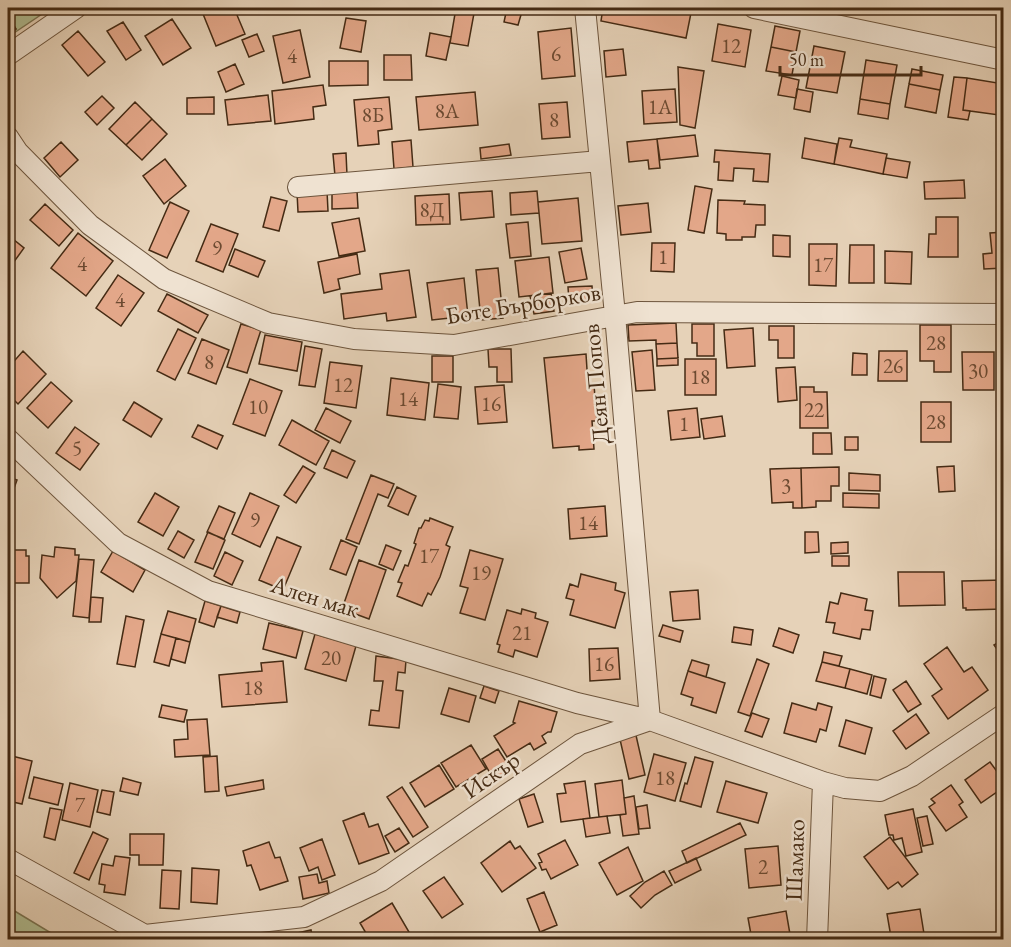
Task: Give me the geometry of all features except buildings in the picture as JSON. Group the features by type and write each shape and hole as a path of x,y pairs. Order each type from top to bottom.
{"street":[{"path":"8,55 76,8"},
{"name":"Деян Попов","path":"585,8 615,315 650,720"},
{"path":"754,8 1004,60"},
{"name":"Боте Бърборков","path":"8,137 18,152 90,225 164,279 268,323 354,339 454,345 637,312 1004,314"},
{"path":"298,187 600,161"},
{"name":"Ален мак","path":"8,439 118,543 208,591 577,703 650,720"},
{"path":"650,720 823,782 845,788 880,790 912,776 1004,714"},
{"name":"Искър","path":"8,859 149,937 304,917 381,882 580,744 650,720"},
{"name":"Шамако","path":"817,939 823,782"}],"green space":[{"path":"8,8 51,8 8,37 16,29 8,16"},
{"path":"8,907 61,939 8,939"}]}
